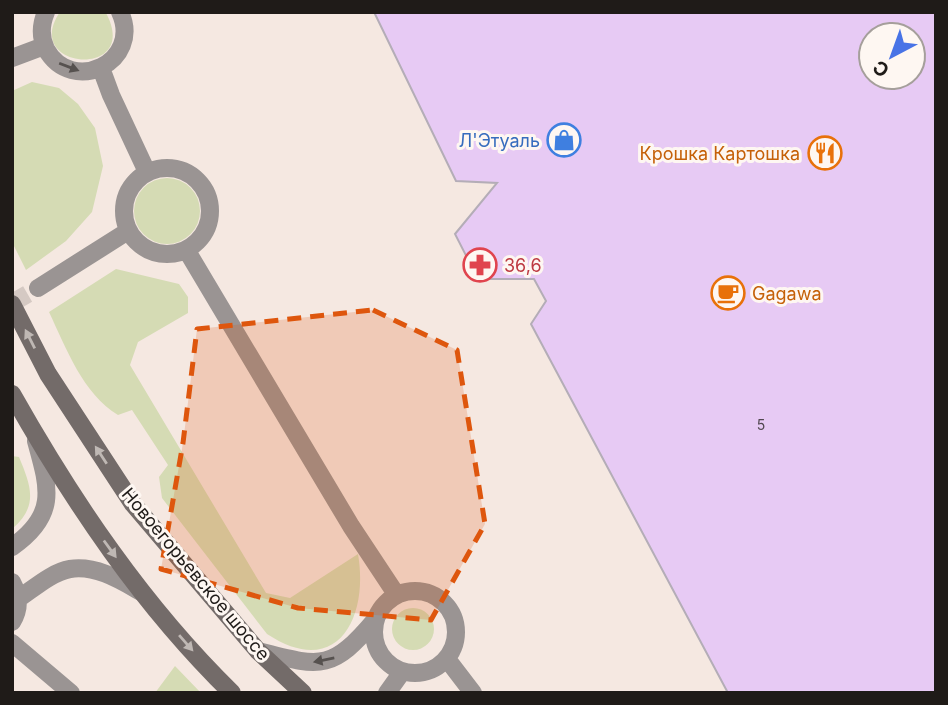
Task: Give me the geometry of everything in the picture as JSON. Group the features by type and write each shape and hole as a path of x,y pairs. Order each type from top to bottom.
{"main road":[{"name":"Новоегорьевское шоссе","path":"12,304 48,374 133,504 258,651 303,693"},
{"path":"12,394 84,512 141,592 232,693"}],"street":[{"path":"46,12 41,31 44,46 54,60 68,69 85,72 102,68 113,60 121,48 125,34 124,20 120,12"},
{"path":"12,58 44,46"},
{"path":"102,68 111,95 147,172"},
{"path":"164,167 182,170 197,179 207,193 211,210 209,226 200,241 187,251 170,255 153,253 138,244 128,231 123,214 126,197 134,183 147,172 164,167"},
{"path":"38,288 128,231"},
{"path":"187,251 351,526 396,594"},
{"path":"12,547 30,535 43,516 48,482 33,430"},
{"path":"12,622 16,615 15,591 69,569 106,572 141,592"},
{"path":"258,651 300,662 318,663 338,657 354,644 374,620 382,605 396,594 410,590 425,591 439,598 450,609 456,625 455,643 447,659 434,669 419,674 402,672 388,664 378,652 373,636 374,620"},
{"path":"12,643 71,693"},
{"path":"447,659 473,693"},
{"path":"387,693 402,672"}],"highlighted area":[{"path":"373,310 457,350 485,524 431,620 298,608 161,569 183,443 197,329"}],"green space":[{"path":"60,12 106,13 113,35 108,49 97,57 82,59 66,55 55,46 52,31"},
{"path":"32,82 59,88 78,104 95,128 103,166 92,212 66,241 26,270 12,242 12,91"},
{"path":"167,178 180,181 190,188 197,198 200,211 197,224 190,234 180,241 167,244 154,241 144,234 137,224 134,211 137,198 144,188 154,181"},
{"path":"116,269 179,284 188,297 188,313 138,342 130,365 266,593 290,598 358,554 358,600 352,620 343,635 329,646 312,650 291,646 267,634 162,498 159,477 168,465 132,410 118,415 106,406 85,383 69,355 49,312"},
{"path":"12,456 19,457 27,477 30,495 26,512 12,529"},
{"path":"413,608 428,614 434,629 428,644 413,650 398,644 392,629 398,614"},
{"path":"175,666 201,693 155,693"}],"building":[{"path":"374,12 936,12 936,693 728,693 531,324 546,301 534,279 478,279 455,234 497,183 456,181"}],"tunnel":[{"path":"12,303 38,288"}],"place":[{"name":"Л'Этуаль","path":"564,140"},
{"name":"Крошка Картошка","path":"825,153"},
{"name":"36,6","path":"480,265"},
{"name":"Gagawa","path":"728,293"}]}
